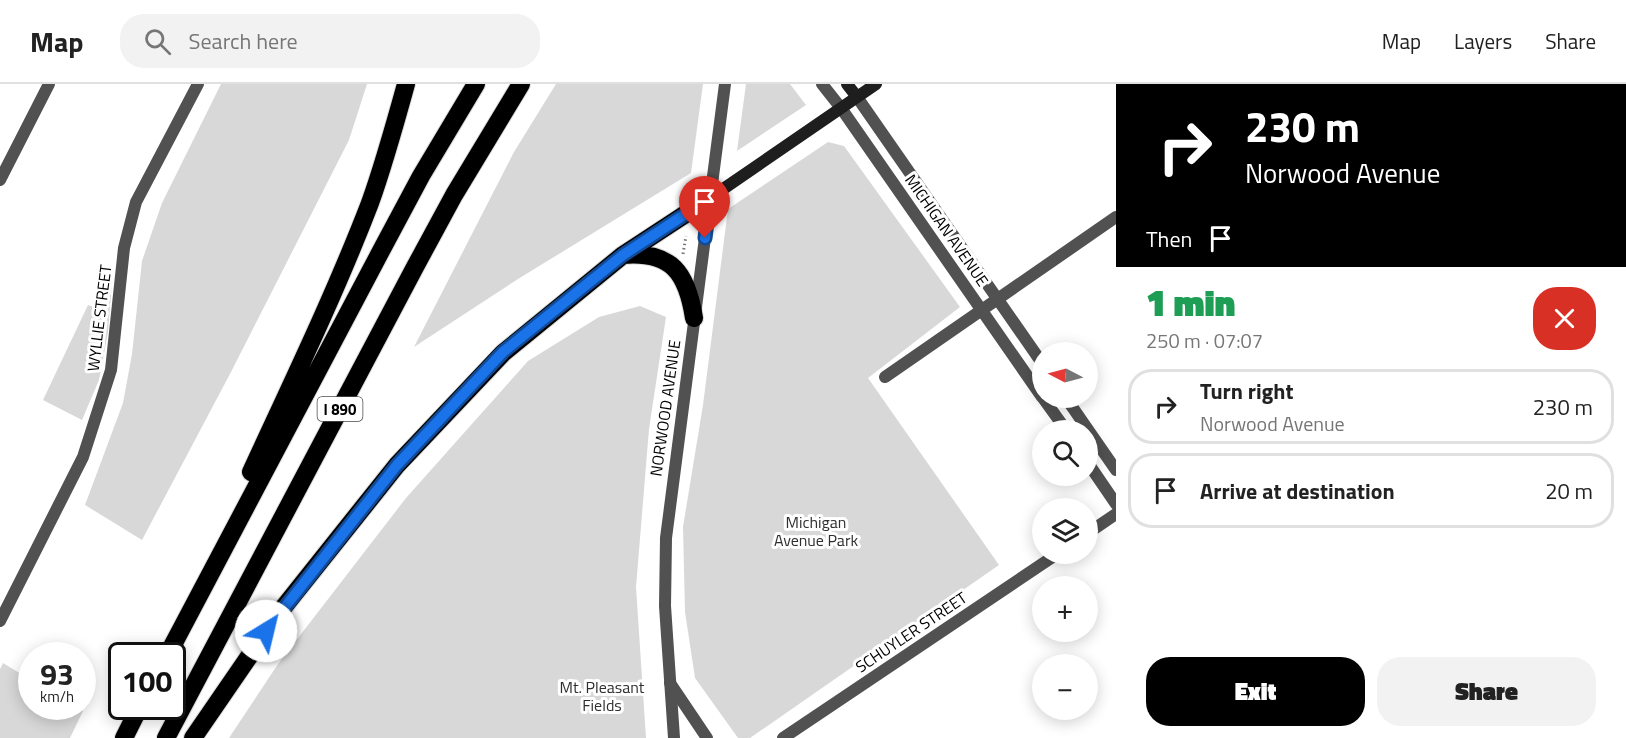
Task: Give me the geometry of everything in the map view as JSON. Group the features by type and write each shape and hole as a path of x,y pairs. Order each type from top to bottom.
{"highway":[{"path":"173,642 342,271 370,201 406,84"},
{"name":"I 890","path":"174,642 387,238 476,84"},
{"name":"I 890","path":"166,738 420,256 520,84"},
{"path":"193,738 279,613 397,465 503,352 623,255 710,198"},
{"path":"623,255 643,253 657,257 673,267 683,279 690,293 694,318"},
{"path":"124,738 133,720"}],"main road":[{"name":"MICHIGAN AVENUE","path":"847,84 857,97"},
{"path":"710,198 876,84"}],"street":[{"path":"0,180 49,84"},
{"name":"WYLLIE STREET","path":"0,621 83,457 111,370 124,248 136,202 198,84"},
{"name":"NORWOOD AVENUE","path":"674,738 665,606 666,538 725,84"},
{"name":"MICHIGAN AVENUE","path":"822,84 1032,381"},
{"name":"MICHIGAN AVENUE","path":"857,97 1032,348"},
{"path":"885,377 1116,218"},
{"path":"1073,408 1116,470"},
{"path":"1098,478 1116,504"},
{"path":"1098,526 1116,514"},
{"name":"SCHUYLER STREET","path":"783,738 1042,564"},
{"path":"670,683 707,738"}],"path":[{"path":"682,263 687,229"}],"green space":[{"path":"221,84 367,84 349,140 231,372 142,540 85,505 123,403 132,354 142,261 162,203"},
{"path":"556,84 703,84 691,173 518,279 414,347 514,152"},
{"path":"746,84 790,84 806,105 737,151"},
{"name":"Michigan Avenue Park","path":"828,142 844,146 960,307 868,378 999,565 750,738 738,738 695,678 685,612 683,527 703,405 728,209"},
{"path":"113,271 108,332 99,380 82,420 43,400 88,305 100,309"},
{"name":"Mt. Pleasant Fields","path":"640,306 666,317 649,429 636,587 646,738 229,738 278,664 406,498 528,361 599,317"},
{"path":"3,663 18,672 18,720 79,720 70,738 0,738 0,669"}],"route":[{"path":"266,631 397,465 503,352 623,255 710,198 705,238"}]}
